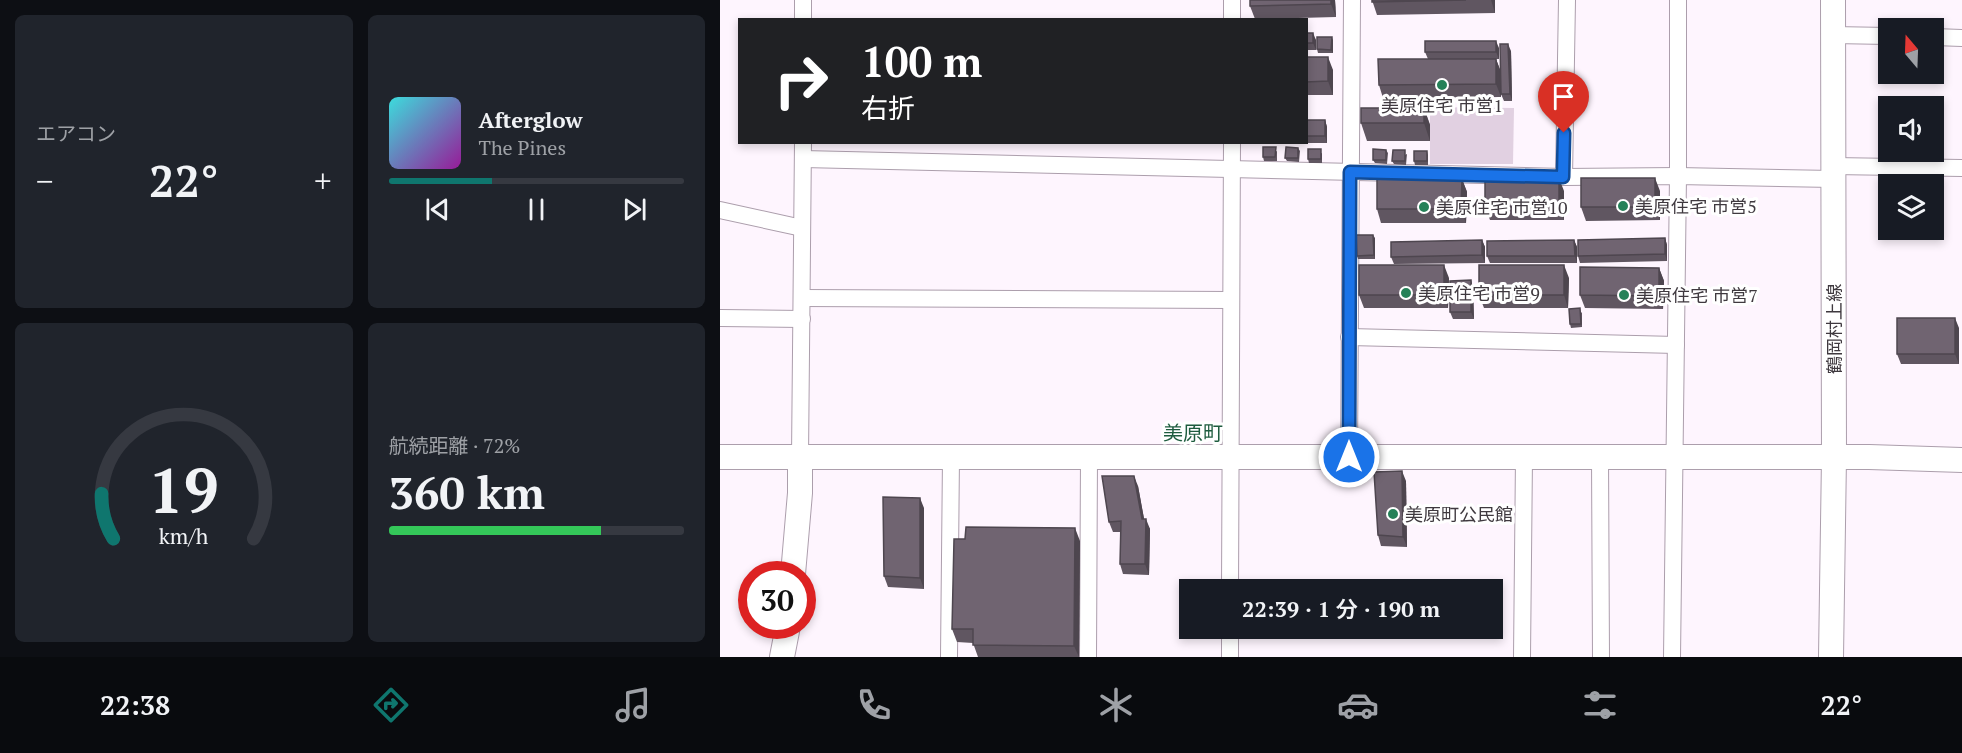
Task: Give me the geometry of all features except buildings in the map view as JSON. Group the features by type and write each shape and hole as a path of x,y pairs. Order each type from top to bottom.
{"street":[{"path":"803,0 803,18"},
{"path":"1232,0 1232,18"},
{"path":"1349,457 1352,0"},
{"path":"1563,177 1567,0"},
{"path":"1672,657 1678,0"},
{"name":"鶴岡村上線","path":"1832,657 1833,0"},
{"path":"1833,34 1878,36"},
{"path":"1944,37 1962,38"},
{"path":"1230,579 1232,144"},
{"path":"794,561 800,493 802,151 1232,169 1563,177 1962,168"},
{"path":"720,210 802,228"},
{"path":"802,298 1231,300"},
{"path":"720,318 802,319"},
{"path":"1349,337 1676,345"},
{"path":"720,457 1962,459"},
{"path":"949,657 951,457"},
{"path":"1088,657 1089,457"},
{"path":"1522,657 1524,457"},
{"path":"1600,457 1601,657"},
{"path":"782,657 785,639"},
{"path":"1230,639 1230,657"}],"shaded area":[{"path":"1430,107 1514,108 1513,164 1430,164"}],"place":[{"name":"美原住宅 市営1","path":"1442,85"},
{"name":"美原住宅 市営5","path":"1623,206"},
{"name":"美原住宅 市営10","path":"1424,207"},
{"name":"美原住宅 市営9","path":"1406,293"},
{"name":"美原住宅 市営7","path":"1624,295"},
{"name":"美原町公民館","path":"1393,514"}],"district":[{"name":"美原町","path":"1193,432"}],"route":[{"path":"1349,457 1350,172 1563,177 1564,133"}]}
